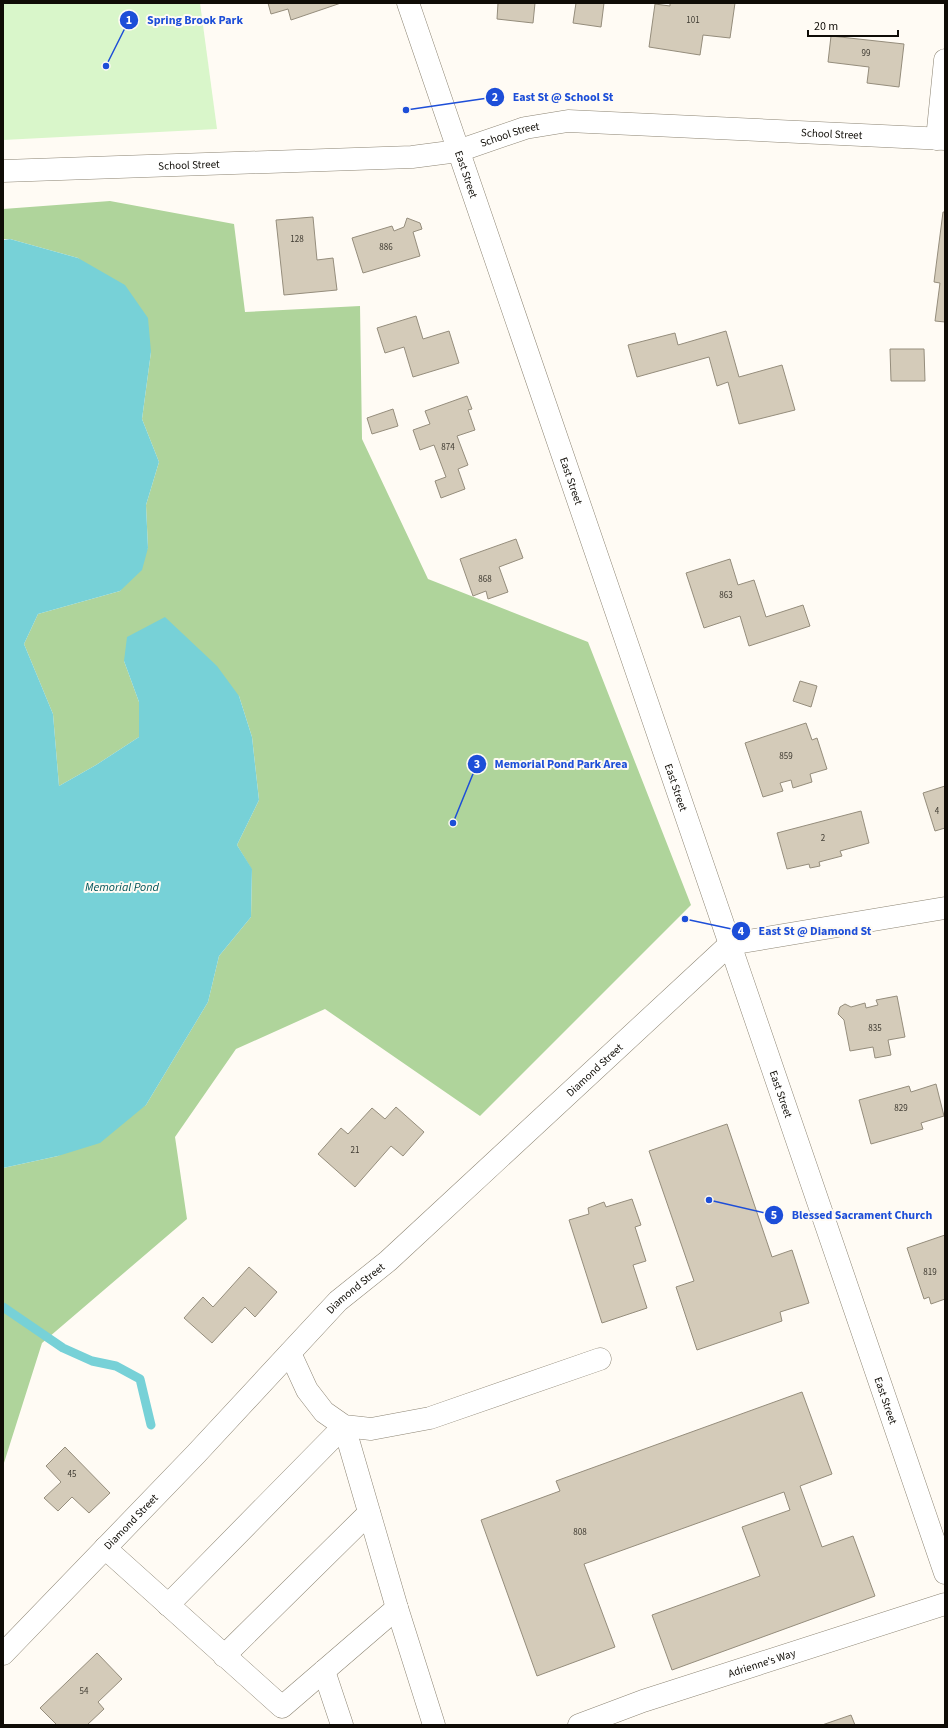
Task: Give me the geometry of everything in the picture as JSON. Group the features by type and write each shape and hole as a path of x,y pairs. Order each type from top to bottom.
{"street":[{"name":"East Street","path":"408,3 945,1572"},
{"path":"941,139 945,60"},
{"name":"School Street","path":"3,171 412,158 458,151 525,128 568,121 941,139"},
{"path":"730,944 945,908"},
{"name":"Diamond Street","path":"3,1654 338,1301 388,1262 730,944"},
{"path":"290,1353 307,1390 324,1412 344,1426 371,1429 430,1418 600,1359"},
{"path":"344,1426 397,1608 434,1725"},
{"path":"168,1605 344,1426"},
{"path":"224,1656 369,1513"},
{"path":"105,1548 282,1707 397,1608"},
{"name":"Adrienne's Way","path":"579,1725 651,1699 945,1604"},
{"path":"324,1671 342,1725"}],"green space":[{"path":"3,3 200,3 217,129 3,140"},
{"path":"110,201 234,224 245,312 360,306 362,439 428,579 588,642 691,905 480,1116 325,1009 236,1049 175,1137 187,1219 42,1343 3,1466 3,1168 58,1156 146,1105 208,1002 219,956 251,917 252,870 237,845 259,800 252,737 239,696 124,661 139,702 139,737 96,765 59,786 53,714 24,644 38,614 120,591 148,548 146,505 159,462 142,419 151,352 78,258 10,239 3,239 3,209"}],"water":[{"name":"Memorial Pond","path":"10,239 78,258 125,285 148,318 151,352 142,419 159,462 146,505 148,548 142,570 120,591 38,614 24,644 53,714 59,786 96,765 139,737 139,702 124,661 127,637 165,617 217,666 239,696 252,737 259,800 237,845 252,869 251,917 219,956 208,1002 146,1105 100,1143 58,1156 3,1168 3,240"}],"building":[{"path":"268,3 341,3 291,20 288,9 271,14"},
{"path":"498,3 535,3 533,23 497,19"},
{"path":"576,3 604,3 601,27 573,23"},
{"path":"670,3 735,3 730,38 703,35 700,55 649,47 655,4 670,6"},
{"path":"831,36 904,44 899,87 867,83 869,67 828,62"},
{"path":"943,212 945,212 945,322 935,321 940,283 934,282"},
{"path":"313,217 317,260 333,258 337,290 284,295 276,220"},
{"path":"407,218 420,223 422,229 413,232 420,256 363,273 352,238 392,226 394,231 404,227"},
{"path":"416,316 423,339 449,331 459,363 413,377 404,347 385,353 377,328"},
{"path":"726,331 739,377 782,365 795,410 739,424 728,382 717,386 709,357 637,377 628,345 675,333 678,345"},
{"path":"890,349 924,349 925,381 891,381"},
{"path":"467,396 472,409 468,410 475,430 457,436 468,465 458,469 465,489 441,498 435,481 446,477 434,445 420,450 413,430 430,424 425,411"},
{"path":"393,409 398,426 372,434 367,418"},
{"path":"516,539 523,558 499,567 508,592 488,599 486,591 473,596 460,559"},
{"path":"730,559 738,585 754,580 766,617 803,605 810,626 749,646 740,616 704,628 686,573"},
{"path":"800,681 817,686 811,707 793,701"},
{"path":"806,723 812,740 817,738 827,769 810,774 812,782 793,788 791,780 780,783 783,791 763,797 745,743"},
{"path":"945,786 945,828 935,831 923,793"},
{"path":"861,811 869,843 840,851 842,856 819,862 820,866 810,868 809,864 787,869 777,833"},
{"path":"897,996 905,1037 888,1040 891,1055 875,1058 873,1047 850,1051 844,1020 838,1014 840,1007 845,1004 851,1007 865,1003 866,1008 878,1005 876,1000"},
{"path":"936,1084 944,1116 921,1123 923,1129 871,1144 859,1100 909,1086 911,1092"},
{"path":"396,1107 424,1132 403,1156 391,1146 355,1187 318,1154 341,1128 348,1134 372,1108 385,1119"},
{"path":"727,1124 772,1257 792,1250 809,1303 780,1312 782,1321 697,1350 676,1287 694,1281 649,1151"},
{"path":"632,1199 641,1225 635,1227 646,1261 633,1265 647,1308 602,1323 569,1220 589,1214 588,1208 604,1202 606,1207"},
{"path":"945,1235 945,1299 931,1304 929,1297 924,1299 907,1248"},
{"path":"249,1267 277,1292 255,1317 245,1307 212,1343 184,1318 203,1297 213,1307"},
{"path":"802,1392 832,1474 800,1486 822,1547 853,1536 875,1596 672,1670 652,1615 760,1576 742,1527 790,1510 784,1492 584,1564 615,1647 537,1676 481,1520 560,1491 556,1481"},
{"path":"65,1447 110,1493 89,1513 72,1497 58,1511 44,1498 61,1482 46,1466"},
{"path":"97,1653 122,1679 98,1702 104,1709 87,1725 57,1725 40,1708"},
{"path":"851,1715 855,1725 822,1725"}],"waterway":[{"path":"3,1307 63,1348 92,1361 116,1366 140,1379 151,1425"}],"place":[{"name":"Spring Brook Park","path":"106,66"},
{"name":"East St @ School St","path":"406,110"},
{"name":"Memorial Pond Park Area","path":"453,823"},
{"name":"East St @ Diamond St","path":"685,919"},
{"name":"Blessed Sacrament Church","path":"709,1200"}]}
